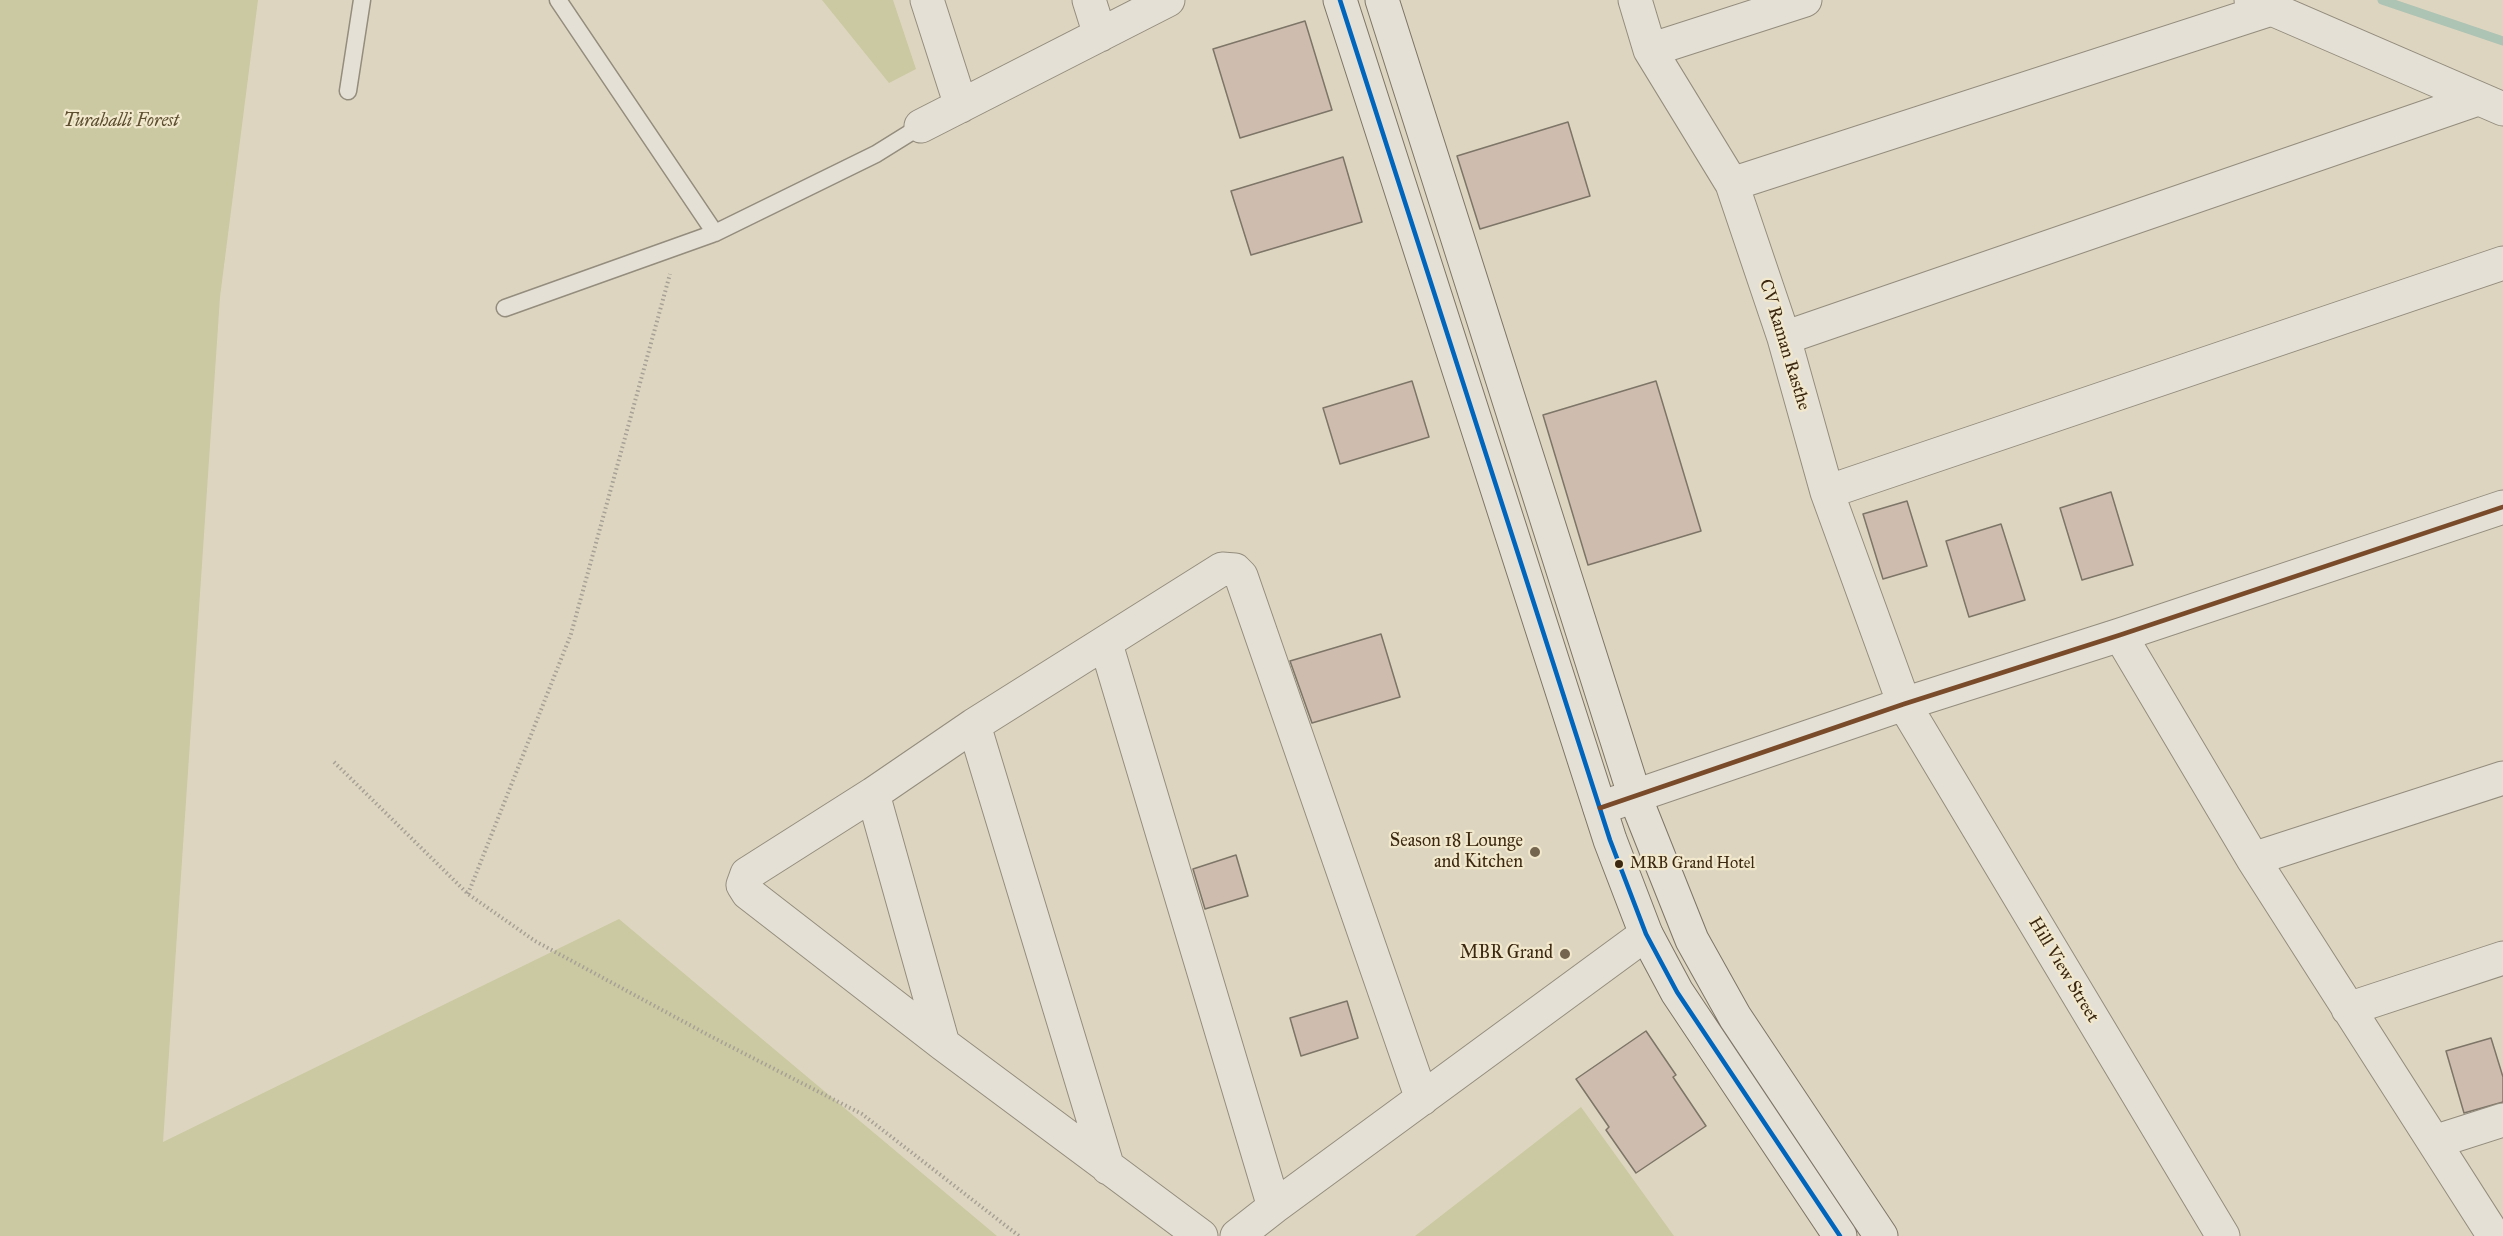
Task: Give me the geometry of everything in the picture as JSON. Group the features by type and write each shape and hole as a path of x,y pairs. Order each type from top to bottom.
{"street":[{"path":"927,0 961,106"},
{"path":"1089,0 1100,35"},
{"path":"921,126 1168,0"},
{"path":"1340,0 1600,808 1646,934 1677,992 1840,1236"},
{"path":"1382,0 1635,797 1692,940 1716,986 1881,1236"},
{"name":"CV Raman Rasthe","path":"1635,0 1650,50 1732,184 1784,338 1827,492 1904,704"},
{"path":"1650,50 1805,0"},
{"path":"1732,184 2261,5 2491,104"},
{"path":"1784,338 2491,104"},
{"path":"1827,492 2503,263"},
{"path":"1600,808 1904,704 2120,635 2503,507"},
{"path":"1201,1236 943,1044 748,893 743,885 747,874 873,794 974,725 1222,569 1231,568 1239,572 1422,1099"},
{"path":"2120,635 2253,859 2494,1236"},
{"path":"1106,644 1274,1207"},
{"name":"Hill View Street","path":"1904,704 2223,1236"},
{"path":"974,725 1108,1167"},
{"path":"2253,859 2503,778"},
{"path":"873,794 943,1044"},
{"path":"1238,1236 1274,1207 1646,934"},
{"path":"2348,1009 2503,958"},
{"path":"2434,1142 2503,1120"}],"lane":[{"path":"348,91 362,0"},
{"path":"558,0 715,233"},
{"path":"505,308 715,233 876,153 921,126"}],"path":[{"path":"468,894 571,634 678,246"},
{"path":"334,762 468,894 535,941 710,1036 862,1114 1019,1236"}],"green space":[{"name":"Turahalli Forest","path":"0,0 258,0 220,297 163,1142 619,919 997,1236 0,1236"},
{"path":"822,0 893,0 916,69 889,83"},
{"path":"1581,1107 1674,1236 1415,1236"}],"building":[{"path":"1305,21 1332,110 1240,138 1213,49"},
{"path":"1568,122 1590,196 1480,229 1457,156"},
{"path":"1343,157 1362,222 1251,255 1231,191"},
{"path":"1412,381 1429,437 1340,464 1323,408"},
{"path":"1656,381 1701,531 1588,565 1543,415"},
{"path":"2111,492 2133,565 2082,580 2060,508"},
{"path":"1907,501 1927,566 1883,579 1863,514"},
{"path":"2001,524 2025,600 1969,617 1946,541"},
{"path":"1381,634 1400,697 1312,723 1290,661"},
{"path":"1236,855 1248,896 1205,909 1193,869"},
{"path":"1347,1001 1358,1038 1301,1056 1290,1018"},
{"path":"1646,1031 1676,1075 1673,1077 1706,1126 1636,1173 1606,1130 1609,1127 1576,1079"},
{"path":"2491,1038 2503,1077 2503,1102 2464,1113 2446,1051"}],"waterway":[{"path":"2382,0 2503,41"}],"transit line":[{"path":"1340,0 1610,840 1646,934 1677,992 1840,1236"},
{"path":"1600,808 1904,704 2120,635 2503,507"}],"place":[{"name":"Season 18 Lounge and Kitchen","path":"1535,852"},
{"name":"MRB Grand Hotel","path":"1619,864"},
{"name":"MBR Grand","path":"1565,954"}]}
